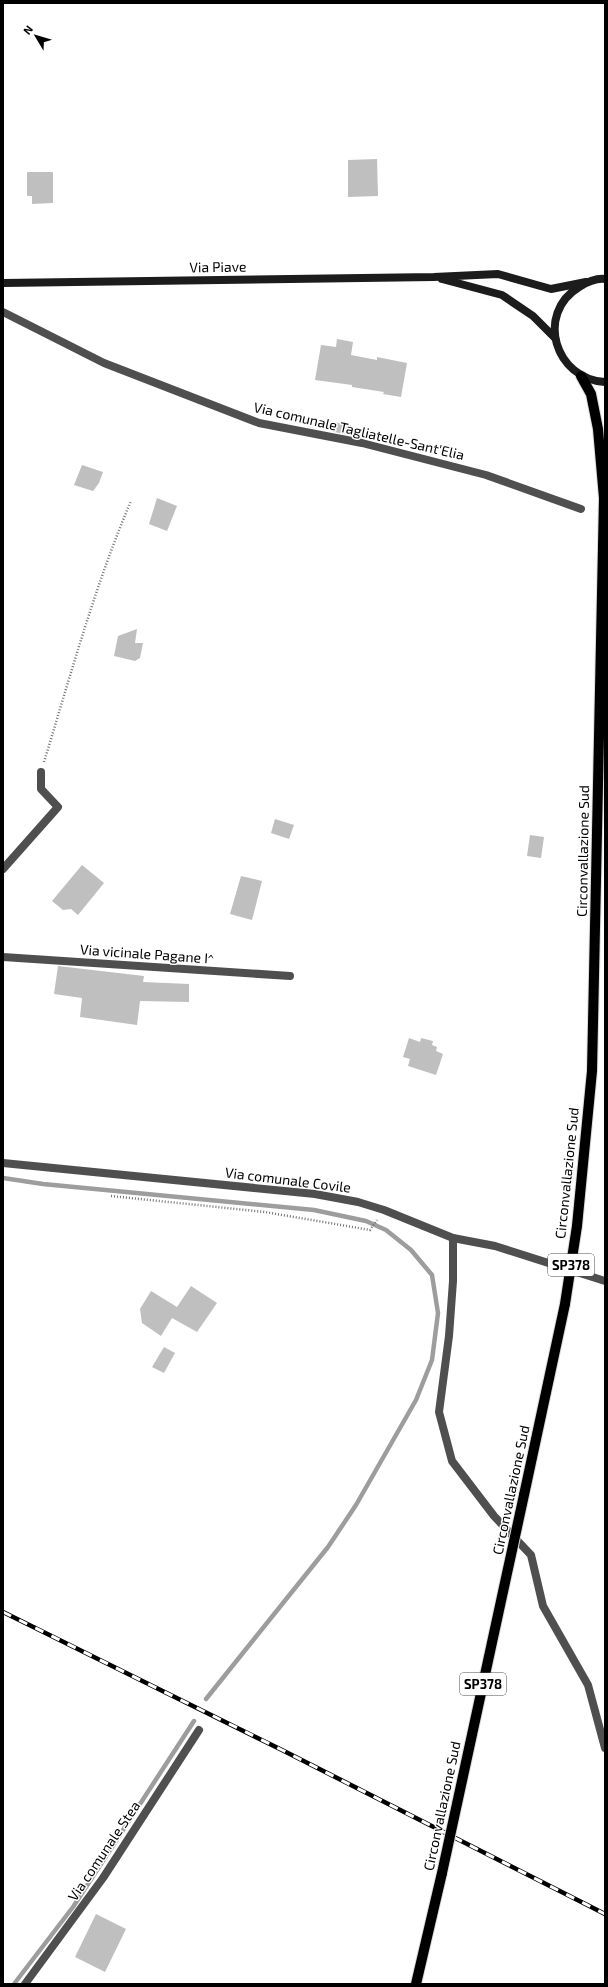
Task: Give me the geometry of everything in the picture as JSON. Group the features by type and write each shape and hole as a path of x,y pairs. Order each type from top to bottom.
{"main road":[{"name":"Circonvallazione Sud","path":"416,1984 442,1873 565,1304 577,1226 592,1071 604,498 598,429 591,394 581,376"},
{"name":"SP378","path":"604,498 605,494"}],"street":[{"name":"Via Piave","path":"3,283 434,277 498,274 551,289 586,282"},
{"name":"Via Piave","path":"434,277 502,295 533,316 555,338"},
{"name":"Circonvallazione Sud","path":"605,278 586,282 572,291 561,304 555,321 555,338 559,353 568,366 581,376 595,381 605,382"},
{"name":"Via comunale Tagliatelle-Sant'Elia","path":"3,312 104,363 259,423 362,443 486,475 581,509"},
{"path":"3,869 58,807 41,789 41,772"},
{"name":"Via vicinale Pagane I^","path":"3,957 290,976"},
{"name":"Via comunale Covile","path":"3,1163 315,1194 358,1202 384,1210 453,1238 495,1246 605,1281"},
{"path":"453,1238 453,1282 449,1336 439,1412 452,1461 494,1516 531,1555 543,1606 588,1685 605,1748"},
{"name":"Via comunale Stea","path":"25,1984 103,1878 200,1730"}],"path":[{"path":"41,772 92,607 118,532 132,501"},
{"path":"111,1196 265,1212 370,1230"}],"building":[{"path":"377,159 378,196 348,197 348,160"},
{"path":"27,172 53,172 53,203 32,204 32,196 27,196"},
{"path":"337,339 353,342 351,355 377,360 377,357 407,363 401,397 383,394 384,392 352,387 352,385 315,380 321,345 336,347"},
{"path":"332,422 351,425 349,435 330,431"},
{"path":"82,465 103,472 99,483 93,491 74,485"},
{"path":"157,498 177,506 167,531 149,524"},
{"path":"137,629 135,643 143,643 140,658 135,661 114,656 118,636"},
{"path":"275,819 294,825 289,839 271,833"},
{"path":"530,835 544,837 541,858 527,856"},
{"path":"82,865 104,883 78,915 71,909 63,910 52,901"},
{"path":"241,876 262,881 252,920 230,914"},
{"path":"58,966 144,976 143,982 189,984 189,1002 140,1001 137,1025 80,1017 82,998 54,994"},
{"path":"409,1038 420,1042 421,1038 433,1041 432,1045 437,1047 436,1051 443,1054 436,1075 408,1066 410,1059 403,1057"},
{"path":"191,1286 217,1303 197,1332 172,1318 161,1336 142,1323 140,1309 151,1291 177,1307"},
{"path":"164,1347 175,1353 164,1373 152,1367"},
{"path":"96,1914 126,1929 105,1972 75,1957"}],"waterway":[{"path":"3,1178 43,1184 314,1210 366,1221 386,1230 411,1250 432,1275 438,1313 432,1360 416,1400 356,1505 328,1547 206,1699"},
{"path":"14,1984 73,1907 194,1721"}],"railway":[{"path":"3,1612 282,1750 605,1914"}]}
